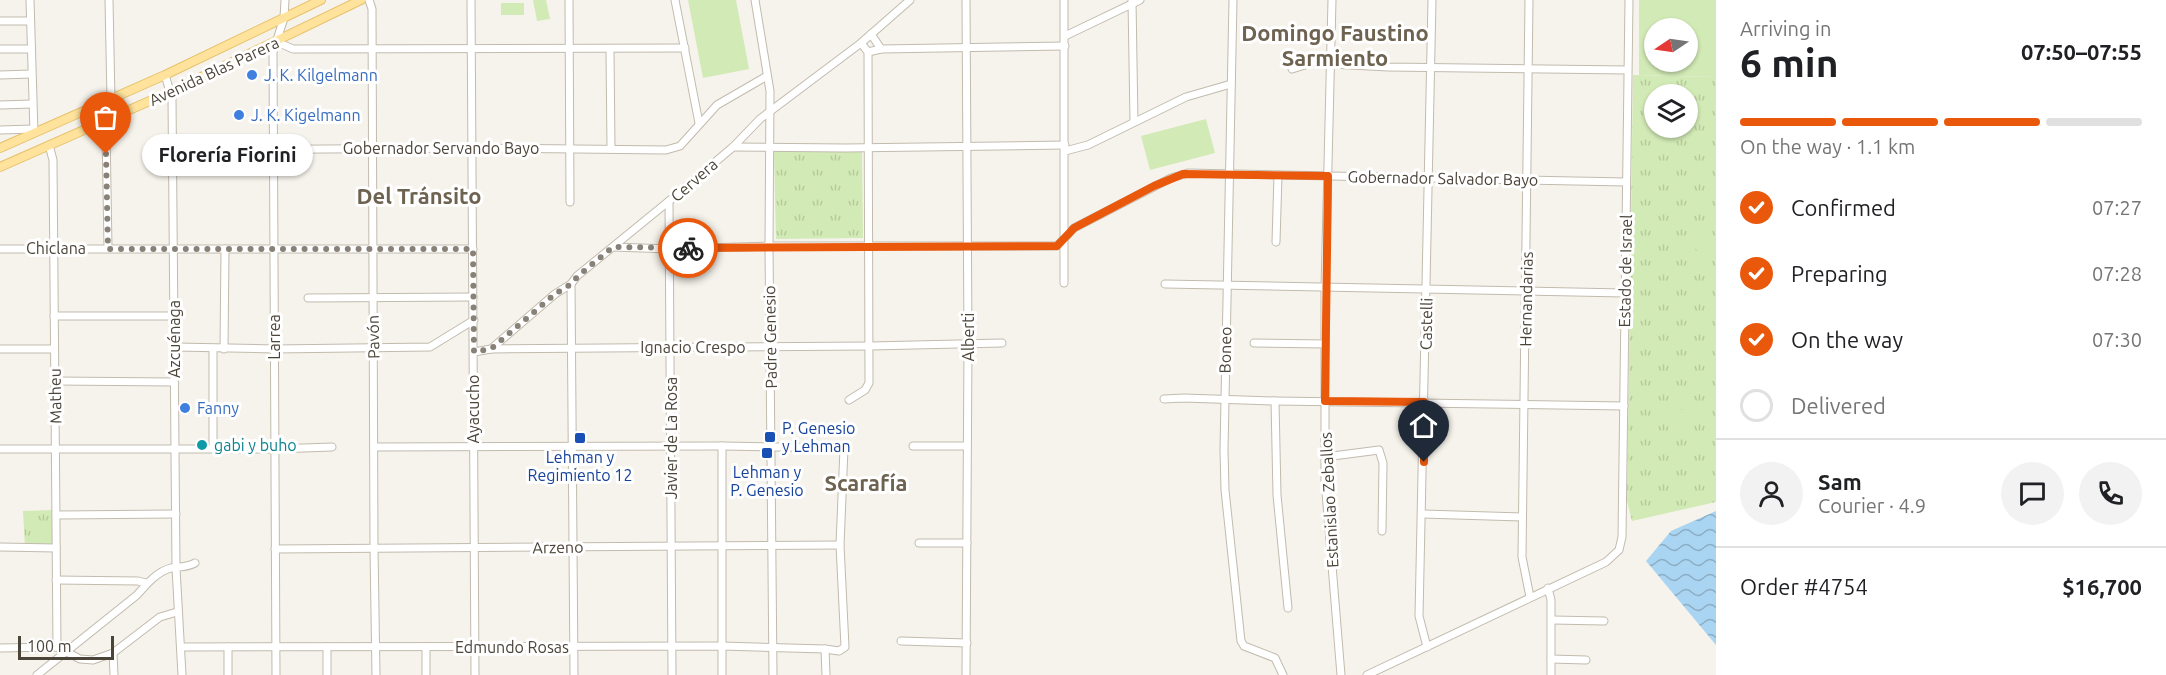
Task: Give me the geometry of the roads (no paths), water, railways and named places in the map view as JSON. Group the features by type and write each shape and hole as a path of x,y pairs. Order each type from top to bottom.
{"main road":[{"name":"Avenida Blas Parera","path":"0,148 33,131 111,100 321,0"},
{"name":"Avenida Blas Parera","path":"0,167 170,92 361,0"}],"street":[{"path":"0,130 33,131 30,0"},
{"path":"108,249 107,120 111,100 109,0"},
{"name":"Larrea","path":"276,675 273,52 285,18 285,0"},
{"name":"Pavón","path":"369,0 372,9 376,675"},
{"name":"Ayacucho","path":"471,0 475,675"},
{"path":"569,0 570,202"},
{"path":"675,0 699,123"},
{"name":"Padre Genesio","path":"755,0 770,91 773,675"},
{"name":"Cervera","path":"491,349 733,147 769,113 861,43 910,0"},
{"name":"Alberti","path":"966,0 968,344 966,675"},
{"path":"1064,0 1064,283"},
{"path":"1065,36 1140,0"},
{"name":"Boneo","path":"1233,0 1224,400 1225,490 1241,641 1244,646 1275,658 1283,675"},
{"name":"Estanislao Zeballos","path":"1332,0 1325,288 1325,457 1341,675"},
{"name":"Castelli","path":"1427,647 1419,616 1423,514 1432,0"},
{"name":"Hernandarias","path":"1529,0 1530,68 1522,517 1523,569 1530,597"},
{"name":"Estado de Israel","path":"1548,588 1610,560 1619,550 1621,543 1629,0"},
{"path":"1132,2 1134,122"},
{"path":"0,21 30,21"},
{"path":"871,34 881,49"},
{"path":"277,42 293,49 610,50 685,48"},
{"path":"849,400 868,387 870,346 868,52 861,43"},
{"path":"868,52 881,49 1065,46"},
{"path":"0,49 31,49"},
{"path":"610,50 611,149"},
{"path":"1292,69 1331,60 1431,66 1628,70"},
{"path":"0,75 31,74"},
{"name":"Azcuénaga","path":"165,75 170,92 173,150 176,568 182,675"},
{"name":"Gobernador Servando Bayo","path":"173,150 674,148 686,140 717,105 767,76"},
{"path":"733,147 1065,148 1088,145 1186,97 1231,84"},
{"path":"0,105 32,104"},
{"name":"Matheu","path":"48,144 53,160 57,647"},
{"name":"Gobernador Salvador Bayo","path":"1065,239 1074,228 1154,186 1183,174 1626,182"},
{"path":"1276,242 1278,175"},
{"name":"Javier de La Rosa","path":"669,201 672,675"},
{"path":"613,247 670,249 769,246 1057,246 1065,239"},
{"name":"Chiclana","path":"0,249 473,249"},
{"path":"224,349 225,249"},
{"path":"571,284 574,675"},
{"path":"1165,284 1526,293 1624,293"},
{"path":"308,298 473,297"},
{"path":"54,316 174,316"},
{"path":"175,347 275,349 430,347 474,320"},
{"name":"Ignacio Crespo","path":"491,349 1002,343"},
{"path":"1254,343 1325,344"},
{"path":"0,350 54,349"},
{"path":"213,349 213,448"},
{"path":"474,352 491,349"},
{"path":"55,381 173,382"},
{"path":"1164,399 1624,406"},
{"path":"1275,401 1277,495 1288,608"},
{"path":"722,446 722,675"},
{"path":"913,446 967,446"},
{"path":"0,449 332,447"},
{"path":"374,447 844,448 840,545"},
{"path":"1325,457 1379,450 1383,463 1382,531"},
{"path":"57,515 176,514"},
{"path":"1423,514 1522,517"},
{"path":"919,543 967,543"},
{"name":"Arzeno","path":"275,549 840,545"},
{"name":"Edmundo Rosas","path":"182,647 722,646 839,651 843,650 845,644 840,545"},
{"path":"0,547 56,548"},
{"path":"37,675 137,595 146,583 167,570 195,563"},
{"path":"56,580 146,583"},
{"path":"1367,675 1548,588 1552,620 1551,675"},
{"path":"0,648 57,647 85,661 93,660 113,653 155,620 177,612"},
{"path":"1552,620 1604,621"},
{"path":"901,641 967,643"},
{"path":"228,647 228,675"},
{"path":"327,647 327,675"},
{"path":"426,647 426,675"},
{"path":"825,649 826,675"},
{"path":"113,653 114,675"},
{"path":"1551,659 1586,660"}],"water":[{"path":"1716,511 1716,645 1646,561 1671,531"}],"place":[{"name":"J. K. Kilgelmann","path":"252,75"},
{"name":"J. K. Kigelmann","path":"239,115"},
{"name":"Florería Fiorini","path":"106,154"},
{"name":"Fanny","path":"185,408"},
{"name":"P. Genesio y Lehman","path":"770,437"},
{"name":"Lehman y Regimiento 12","path":"580,438"},
{"name":"gabi y buho","path":"202,445"},
{"name":"Lehman y P. Genesio","path":"767,453"}],"district":[{"name":"Domingo Faustino Sarmiento","path":"1335,44"},
{"name":"Del Tránsito","path":"419,195"},
{"name":"Scarafía","path":"866,482"}]}
